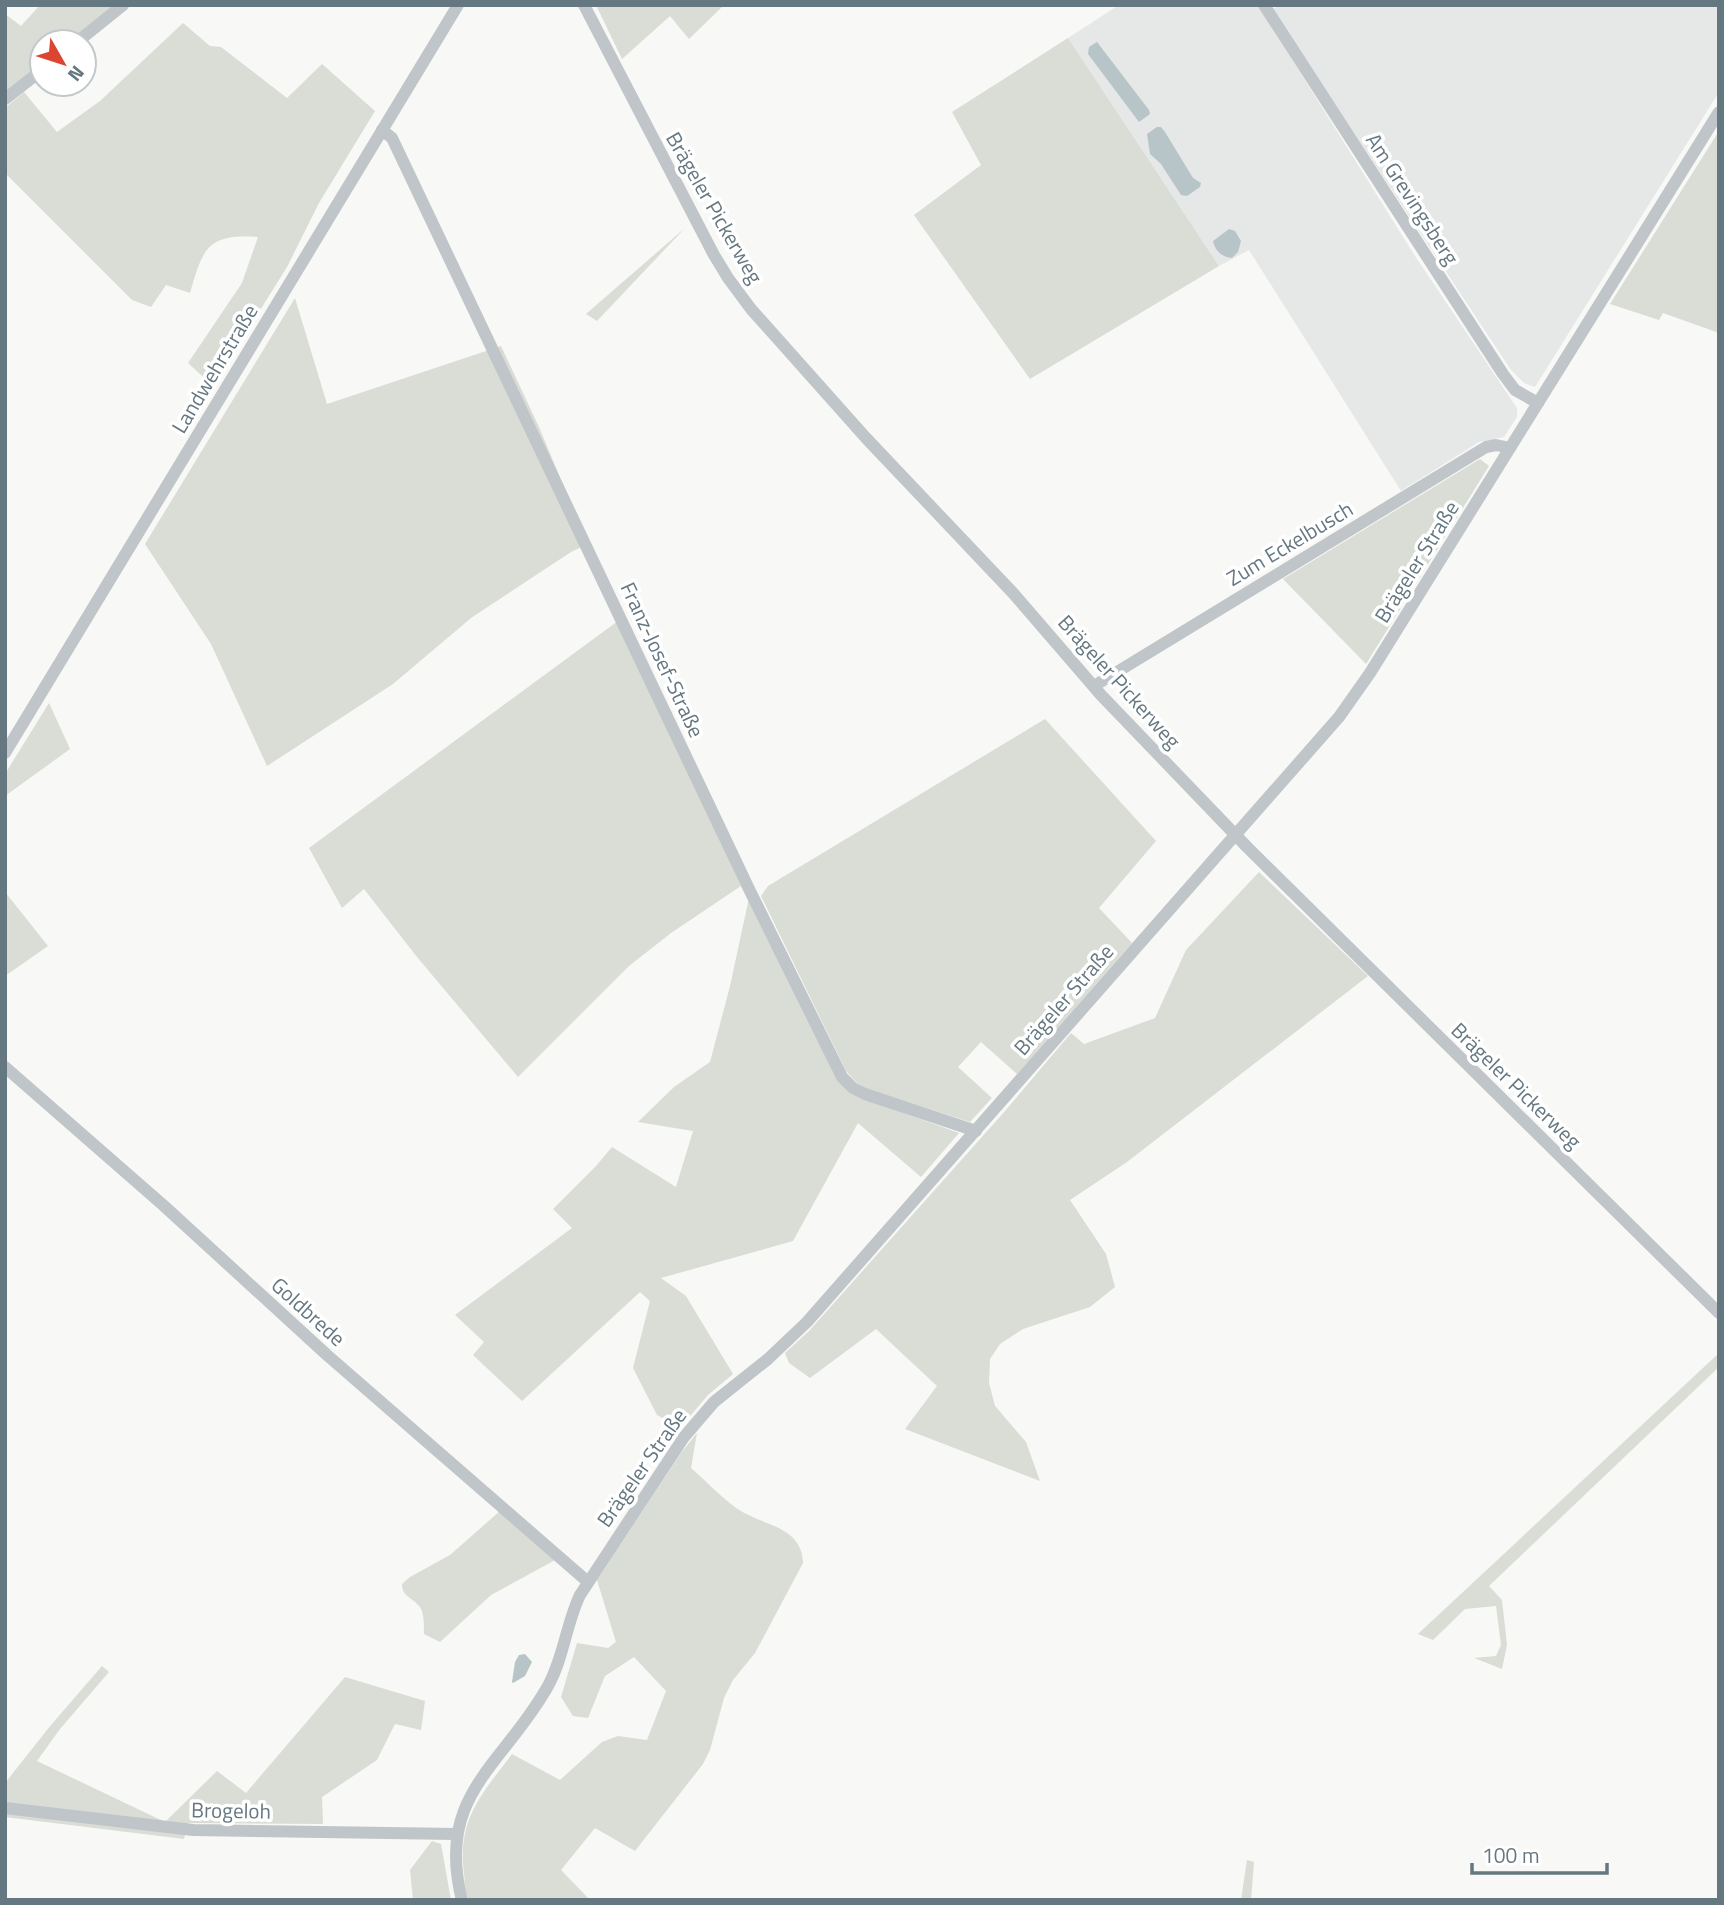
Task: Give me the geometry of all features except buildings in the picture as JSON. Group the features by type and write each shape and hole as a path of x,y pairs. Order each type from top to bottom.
{"street":[{"path":"94,28 123,5"},
{"name":"Landwehrstraße","path":"5,753 458,5"},
{"name":"Brägeler Pickerweg","path":"584,5 728,278 751,309 866,438 1013,593 1094,686 1236,835 1719,1313"},
{"name":"Am Grevingsberg","path":"1264,5 1503,374 1515,390 1538,403"},
{"path":"5,100 28,81"},
{"name":"Brägeler Straße","path":"462,1900 455,1864 456,1834 463,1809 550,1683 573,1608 677,1446 714,1402 768,1359 807,1322 1356,695 1719,112"},
{"name":"Franz-Josef-Straße","path":"382,131 392,138 750,891 842,1077 853,1088 865,1094 976,1130"},
{"name":"Zum Eckelbusch","path":"1094,686 1486,447 1496,445 1510,448"},
{"name":"Goldbrede","path":"5,1067 163,1205 327,1355 588,1582"},
{"name":"Brogeloh","path":"5,1808 193,1830 456,1834"}],"shaded area":[{"path":"40,5 114,5 85,28 28,28 28,74 5,93 5,14 21,26"},
{"path":"596,5 724,5 689,39 670,16 622,59"},
{"path":"1119,5 1258,5 1415,256 1517,408 1517,417 1504,437 1479,442 1401,491 1249,250 1219,266 1068,38"},
{"path":"1282,5 1719,5 1719,92 1535,387 1524,383 1511,370 1272,9"},
{"path":"183,23 210,46 221,47 287,98 322,64 375,111 319,203 287,267 213,386 188,363 242,283 258,237 228,238 210,247 199,265 190,293 166,285 151,307 132,300 5,173 5,108 24,92 57,132 100,101"},
{"path":"1068,38 1219,266 1030,379 914,215 981,165 952,112"},
{"path":"1097,42 1149,110 1150,114 1139,122 1088,54 1089,47"},
{"path":"1161,127 1165,132 1193,178 1201,183 1200,187 1187,196 1181,195 1161,164 1150,154 1147,134"},
{"path":"1719,131 1719,333 1663,313 1659,320 1610,304"},
{"path":"685,228 597,321 586,314"},
{"path":"1229,229 1235,231 1241,241 1238,252 1232,258 1220,253 1213,241"},
{"path":"295,298 327,404 501,346 539,427 588,544 571,552 471,618 393,684 267,766 211,644 145,544"},
{"path":"1480,459 1489,466 1366,664 1283,579"},
{"path":"618,621 741,886 671,933 629,966 518,1077 364,889 342,908 309,848"},
{"path":"49,703 70,749 5,796 5,774"},
{"path":"1045,719 1156,841 1099,908 1132,943 1017,1074 981,1042 958,1067 992,1098 970,1122 867,1089 846,1071 761,896 768,886"},
{"path":"1259,872 1368,976 1127,1162 1070,1200 1106,1254 1115,1287 1090,1307 1023,1329 1000,1344 990,1359 989,1383 995,1406 1026,1442 1040,1481 905,1429 937,1386 876,1329 810,1378 789,1363 785,1353 809,1331 1071,1033 1084,1044 1155,1018 1186,950"},
{"path":"5,892 48,946 5,976"},
{"path":"749,898 834,1074 870,1101 959,1133 921,1177 858,1123 793,1241 661,1278 686,1296 733,1374 708,1395 680,1428 657,1415 633,1368 650,1301 640,1292 522,1401 473,1355 484,1342 455,1315 572,1228 553,1209 612,1147 676,1187 693,1131 638,1122 674,1087 710,1062"},
{"path":"1719,1353 1719,1367 1489,1586 1502,1600 1507,1645 1502,1669 1474,1658 1496,1656 1501,1645 1496,1606 1465,1609 1433,1640 1418,1634"},
{"path":"697,1433 691,1468 736,1508 788,1534 801,1550 803,1563 755,1653 733,1680 724,1698 710,1750 703,1764 635,1851 595,1828 561,1870 590,1900 469,1900 465,1886 463,1854 468,1822 482,1795 512,1754 560,1780 602,1742 618,1736 647,1740 666,1691 634,1657 605,1676 588,1718 573,1716 561,1697 577,1643 608,1648 616,1642 597,1580"},
{"path":"500,1511 557,1559 491,1595 440,1642 424,1634 422,1611 417,1603 404,1593 402,1584 450,1555"},
{"path":"525,1654 532,1662 525,1676 513,1683 515,1662 519,1655"},
{"path":"102,1666 109,1672 60,1729 37,1761 165,1822 217,1771 246,1793 345,1677 425,1701 421,1730 395,1724 377,1760 322,1797 323,1824 188,1823 184,1839 5,1817 5,1783"},
{"path":"432,1841 441,1844 451,1900 413,1900 410,1870"},
{"path":"1247,1860 1254,1862 1251,1900 1241,1900"}]}
